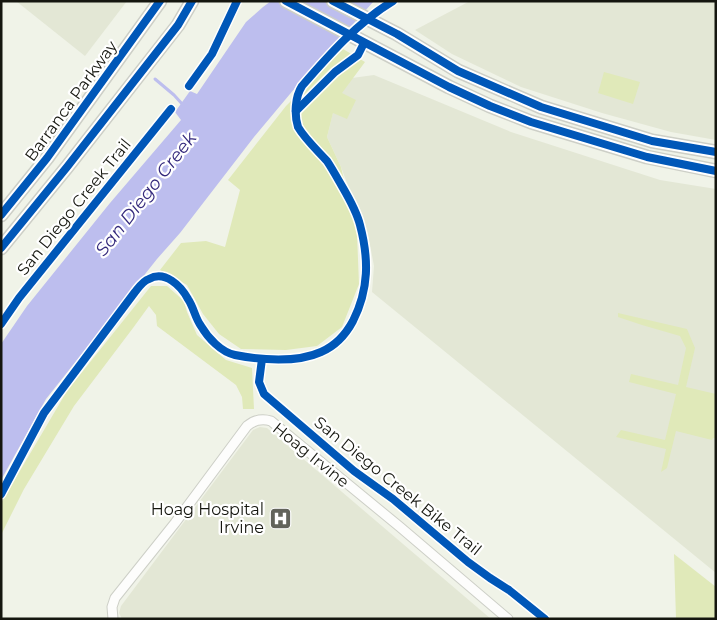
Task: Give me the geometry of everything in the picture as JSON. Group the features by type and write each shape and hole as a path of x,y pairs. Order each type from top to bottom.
{"main road":[{"name":"Barranca Parkway","path":"1,215 48,158 160,1"},
{"path":"1,248 178,25 192,1"},
{"path":"286,1 457,91 490,106 531,122 647,157 716,171"},
{"path":"333,1 375,22 458,71 541,107 652,141 716,152"}],"street":[{"name":"Hoag Irvine","path":"113,619 112,607 115,598 175,523 247,426 256,420 264,419 271,421 508,619"}],"shaded area":[{"path":"16,1 127,1 85,56"},
{"path":"470,1 716,1 716,140 671,132 602,113 521,87 452,54 415,30"},
{"path":"374,75 511,132 660,180 716,189 716,573 372,292 374,266 368,234 327,137 336,100 352,78"},
{"name":"Hoag Hospital Irvine","path":"260,427 267,428 491,619 122,619 119,613 121,606 253,430"}],"green space":[{"path":"343,49 365,62 342,93 356,100 347,119 333,113 327,137 341,167 357,234 359,284 342,327 317,346 286,350 241,349 219,334 203,314 187,285 160,270 181,243 206,241 225,247 240,190 228,180 286,106"},
{"path":"604,72 640,82 633,104 598,93"},
{"path":"151,286 167,286 184,301 197,335 226,360 252,368 254,409 243,409 242,397 236,385 157,326 156,315 149,306 74,406 24,489 1,535 1,503 67,391"},
{"path":"618,313 687,329 695,348 686,387 716,394 716,440 715,438 712,440 676,431 667,468 661,472 666,449 616,437 621,430 665,440 676,394 629,382 631,374 678,385 686,348 680,336 618,317"},
{"path":"674,554 716,587 716,619 676,619"}],"water":[{"name":"San Diego Creek","path":"271,1 374,1 295,88 254,137 180,233 157,259 46,399 1,480 1,344 27,306 110,203 181,120 175,112 190,91 197,94 246,22"}],"waterway":[{"path":"155,79 184,106"}],"cycle path":[{"path":"1,215 47,158 160,1"},
{"path":"1,248 178,25 192,1"},
{"path":"189,86 212,54 237,1"},
{"path":"286,1 449,87 490,106 531,122 647,157 716,171"},
{"path":"333,1 397,34 458,71 541,107 652,141 716,152"},
{"path":"1,494 44,413 141,284 147,280 161,276 177,285 188,299 207,335 220,348 235,355 267,359 301,358 326,349 335,343 347,330 358,309 365,286 366,262 363,238 354,208 327,161 298,127 297,100 302,86 333,51 356,29 393,1"},
{"path":"296,111 335,72 358,55 364,43"},
{"name":"San Diego Creek Trail","path":"1,324 19,298 171,109"},
{"name":"San Diego Creek Bike Trail","path":"262,359 259,382 264,394 354,471 393,499 468,562 509,590 545,619"}],"place":[{"name":"Hoag Hospital Irvine","path":"280,518"}]}
